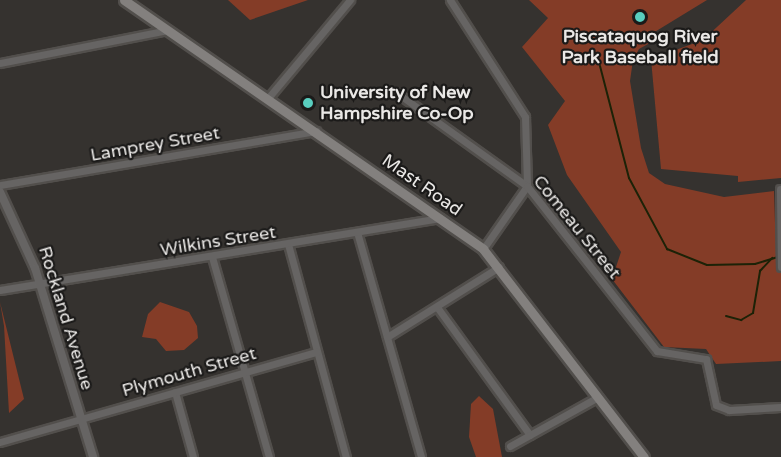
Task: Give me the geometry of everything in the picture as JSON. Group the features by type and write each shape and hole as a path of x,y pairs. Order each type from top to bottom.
{"main road":[{"name":"Mast Road","path":"124,0 483,249 644,457"}],"street":[{"path":"268,98 350,0"},
{"path":"450,0 526,123 527,186 483,249"},
{"path":"0,63 168,30"},
{"name":"Comeau Street","path":"397,93 527,186 663,354 706,359 720,408 781,406"},
{"name":"Lamprey Street","path":"0,185 316,131"},
{"path":"780,189 781,267"},
{"name":"Rockland Avenue","path":"0,192 3,205 40,285 93,457"},
{"name":"Wilkins Street","path":"0,290 440,218"},
{"path":"357,232 421,457"},
{"path":"288,244 346,457"},
{"path":"212,257 269,457"},
{"path":"387,337 499,267"},
{"path":"437,307 530,435"},
{"name":"Plymouth Street","path":"0,442 316,352"},
{"path":"175,392 193,457"},
{"path":"510,446 598,397"}],"shaded area":[{"path":"228,0 308,0 250,20"},
{"path":"529,0 707,0 653,33 657,39 639,49 633,60 630,81 641,148 649,173 665,184 724,197 774,191 775,223 781,222 781,361 716,364 706,349 664,347 612,279 621,252 567,175 548,125 565,101 522,47 548,18"},
{"path":"746,0 781,0 781,178 738,182 738,176 661,169 651,59 703,40"},
{"path":"0,302 24,399 9,413 4,326"},
{"path":"160,302 189,312 197,326 198,338 184,350 166,351 156,339 142,337 148,314"},
{"path":"479,396 493,409 502,457 476,457 469,437 471,404"}],"waterway":[{"path":"600,66 629,178 667,249 707,265 755,264 778,257"},
{"path":"726,316 741,320 753,313 760,271 772,258"}],"place":[{"name":"Piscataquog River Park Baseball field","path":"640,17"},
{"name":"University of New Hampshire Co-Op","path":"308,103"}]}
